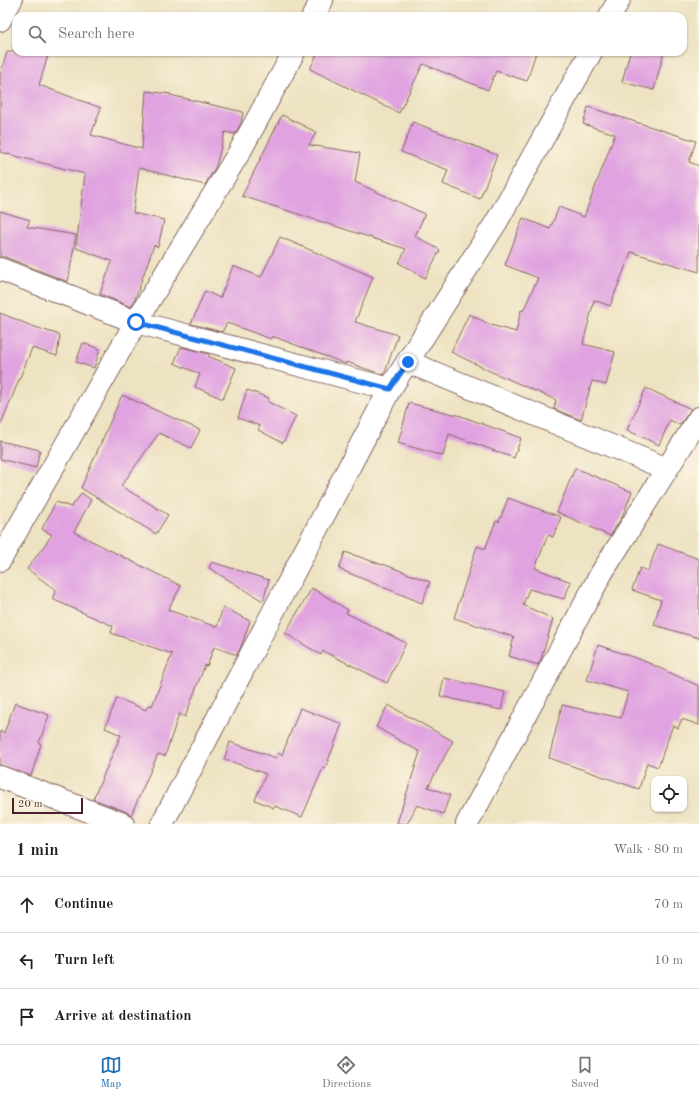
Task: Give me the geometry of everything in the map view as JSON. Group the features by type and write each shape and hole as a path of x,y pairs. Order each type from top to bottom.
{"street":[{"path":"0,20 11,0"},
{"path":"315,12 322,0"},
{"path":"612,12 619,0"},
{"path":"0,560 136,322 240,151 292,56"},
{"path":"162,824 390,389 497,221 589,56"},
{"path":"0,269 136,322 390,389"},
{"path":"408,362 667,469"},
{"path":"467,824 601,574 699,418"},
{"path":"0,777 123,824"}],"building":[{"path":"7,52 12,52 12,56 48,56 39,85 101,108 91,135 142,149 146,91 171,94 170,95 243,112 241,123 235,134 225,132 216,166 205,185 139,168 133,213 164,220 158,247 154,245 131,307 100,294 112,261 76,248 85,174 0,152 0,75"},
{"path":"316,56 535,56 527,81 496,71 488,90 423,64 399,113 310,69"},
{"path":"629,56 663,56 654,90 622,82"},
{"path":"588,107 696,141 689,162 699,166 699,272 631,252 610,306 594,300 583,344 615,352 606,385 592,381 581,420 554,409 556,400 451,352 469,314 491,325 516,332 521,310 523,311 538,278 505,265 523,218 550,229 559,207 584,217 615,134 583,124"},
{"path":"282,115 316,132 309,145 360,153 355,182 425,214 415,236 440,250 425,278 399,263 406,249 242,196"},
{"path":"413,122 497,155 480,199 443,184 448,170 401,152"},
{"path":"0,211 30,220 27,227 76,235 68,282 5,257 0,257"},
{"path":"280,237 373,277 355,322 398,335 384,375 346,362 346,364 272,336 271,339 227,323 222,332 191,324 205,291 220,298 233,266 261,277"},
{"path":"0,313 60,335 57,356 32,348 1,424 0,424"},
{"path":"83,343 100,349 94,368 76,362"},
{"path":"181,347 209,354 208,356 236,368 223,399 195,387 200,374 174,363"},
{"path":"646,388 691,409 680,425 670,420 659,445 627,430"},
{"path":"247,390 269,398 268,402 296,416 283,443 258,430 260,426 238,418"},
{"path":"122,395 200,430 191,448 159,433 121,486 168,515 156,534 81,488"},
{"path":"409,403 461,416 521,438 514,458 449,434 443,456 398,443"},
{"path":"0,441 40,450 36,468 0,459"},
{"path":"575,468 632,492 622,517 610,536 557,512"},
{"path":"82,493 91,500 74,532 181,586 168,610 217,627 223,607 250,621 237,655 214,647 207,666 205,665 185,717 179,714 165,756 158,754 131,815 127,812 93,799 121,735 105,728 117,698 146,710 148,705 152,706 172,654 111,633 113,626 52,599 56,590 27,569 52,535 42,529 56,502 71,507"},
{"path":"508,498 561,517 553,537 548,535 535,568 571,582 564,599 529,589 523,605 553,619 538,665 509,656 514,637 454,618 477,546 485,549 496,521 499,522"},
{"path":"658,544 699,559 699,638 654,625 661,600 632,590 640,568 648,571"},
{"path":"345,552 383,564 430,582 422,603 339,569"},
{"path":"212,562 269,580 263,601 209,568"},
{"path":"312,588 348,610 346,613 406,643 387,683 323,651 321,655 285,633"},
{"path":"598,645 642,660 699,686 699,725 682,719 678,728 673,725 658,767 647,763 639,789 549,758 562,705 621,718 628,692 587,680"},
{"path":"444,678 505,692 501,710 440,696"},
{"path":"15,703 49,715 39,743 41,744 31,776 0,765 0,731 4,733"},
{"path":"388,705 453,741 428,787 450,795 443,814 417,805 407,824 397,823 420,752 376,727"},
{"path":"300,708 342,724 325,769 323,768 302,817 255,800 266,774 224,759 230,742 276,758 278,753 282,755"}],"route":[{"path":"136,322 390,389 408,362"}]}
